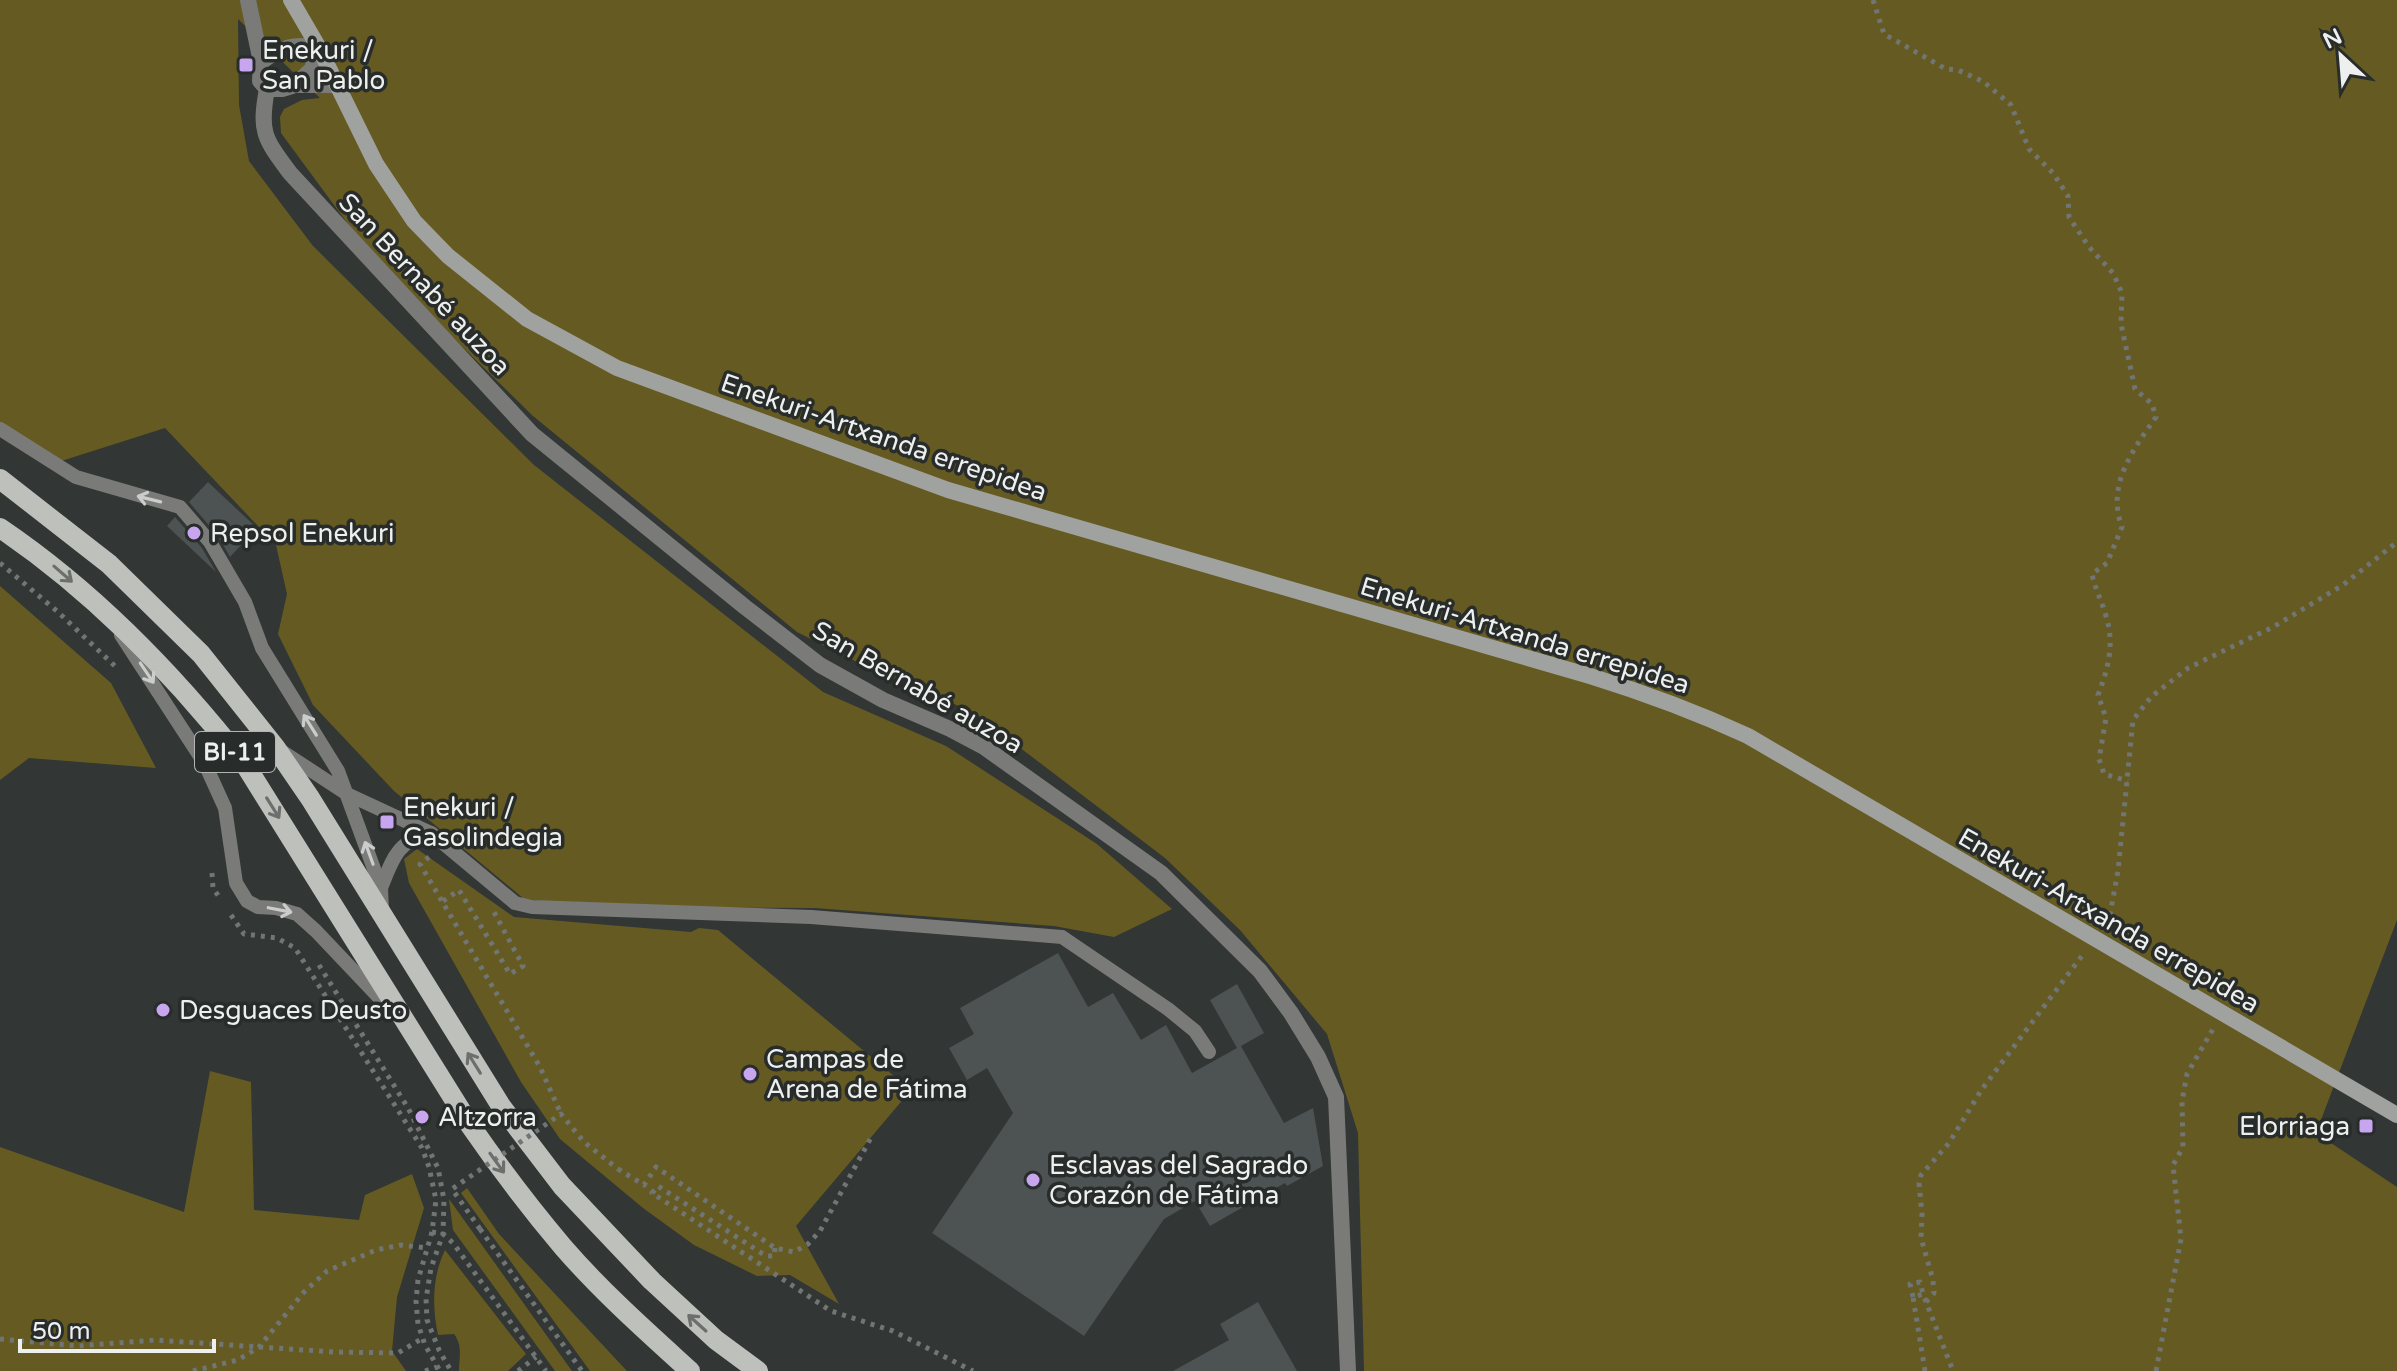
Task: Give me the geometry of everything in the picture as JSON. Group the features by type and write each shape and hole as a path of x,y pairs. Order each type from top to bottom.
{"main road":[{"name":"BI-11","path":"0,479 109,564 201,654 275,747 501,1106 562,1186 652,1281 716,1340 758,1371"},
{"name":"BI-11","path":"0,528 46,560 104,608 170,675 246,766 470,1125 537,1216 599,1285 690,1371"}],"street":[{"name":"San Bernabé auzoa","path":"248,0 261,62 260,81 267,89 261,119 271,148 363,253 532,434 820,665 883,700 984,747 1161,873 1260,971 1318,1057 1336,1097 1348,1371"},
{"name":"Enekuri-Artxanda errepidea","path":"291,0 319,48 376,164 414,221 448,256 527,319 617,368 948,490 1658,697 1748,736 2397,1115"},
{"path":"261,62 290,46 319,48 312,69 295,85"},
{"path":"267,89 337,85"}],"lane":[{"path":"0,429 76,477 180,507 210,542 238,590 262,648 338,771 381,888 382,914"},
{"path":"104,608 205,764 225,808 236,883 247,901 258,907 297,914 407,1027"},
{"path":"275,747 347,794 431,833 515,903 532,907 811,917 1062,937 1168,1009 1195,1031 1209,1052"},
{"path":"381,888 392,859 403,845 413,838 431,833"}],"path":[{"path":"1873,0 1884,34 1946,69 1958,70 1984,82 2011,105 2029,149 2053,173 2068,196 2069,217 2089,247 2113,273 2122,293 2121,324 2135,389 2152,404 2156,417 2125,462 2117,500 2117,515 2122,527 2107,563 2092,574 2106,615 2111,643 2107,672 2098,695 2106,718 2099,759 2104,774 2128,781"},
{"path":"1926,1302 1934,1293 1921,1238 1921,1175 1949,1143 1982,1089 2078,959 2100,944 2118,871 2133,720 2151,697 2188,668 2273,627 2343,585 2397,542"},
{"path":"0,563 118,669"},
{"path":"470,865 427,857 420,864 540,1067 561,1114 584,1142 618,1169 644,1185 656,1167 775,1248 794,1252 808,1244 820,1231 873,1134"},
{"path":"212,873 213,888 221,900"},
{"path":"443,901 459,890 510,974 523,966 489,903"},
{"path":"229,911 244,934 277,938 295,948 422,1148 436,1200 416,1301 418,1324 439,1369 425,1371"},
{"path":"252,935 265,926"},
{"path":"316,961 408,1108 438,1168 444,1200 443,1234 431,1268 426,1299 427,1320 451,1371"},
{"path":"2156,1371 2181,1239 2173,1165 2183,1147 2182,1101 2187,1074 2222,1015"},
{"path":"561,1114 452,1189 582,1371"},
{"path":"775,1248 774,1256 766,1256 658,1186 652,1193 831,1311 893,1331 973,1371"},
{"path":"432,1232 443,1234 453,1243 546,1371"},
{"path":"193,1371 238,1360 259,1347 304,1292 327,1271 376,1250 401,1245 427,1248"},
{"path":"1925,1371 1910,1284 1920,1282 1953,1371"},
{"path":"1913,1297 1923,1294"},
{"path":"0,1339 78,1346 155,1340 334,1352 398,1353 423,1338"},
{"path":"518,1371 536,1357"}],"shaded area":[{"path":"0,0 2397,0 2397,920 2316,1133 2397,1187 2397,1371 1364,1371 1358,1133 1327,1034 1240,930 1165,858 973,712 871,669 797,632 533,416 376,262 281,133 280,117 284,109 302,100 320,98 238,19 239,105 249,161 313,246 534,465 823,692 946,746 1097,844 1172,909 1114,937 1054,926 815,908 568,907 523,898 394,791 313,705 278,634 287,594 276,545 165,428 55,463 0,427"},
{"path":"0,586 111,683 156,768 29,758 0,780"},
{"path":"417,849 514,917 691,932 699,928 718,930 911,1090 796,1226 839,1304 790,1275 757,1276 694,1245 643,1208 560,1139 521,1082 409,883 404,859"},
{"path":"210,1071 251,1082 254,1210 359,1220 365,1195 412,1174 424,1208 397,1297 392,1351 406,1371 0,1371 0,1147 184,1212"},
{"path":"467,1188 499,1234 627,1371 590,1371 461,1193"},
{"path":"449,1199 572,1371 555,1371 453,1230"},
{"path":"445,1250 526,1354 508,1371 459,1371 457,1338 454,1334 438,1335 434,1292"}],"building":[{"path":"208,482 257,528 230,557 218,536 189,502"},
{"path":"175,517 202,548 216,572 167,526"},
{"path":"1058,953 1088,1007 1113,993 1141,1040 1166,1025 1192,1073 1237,1048 1210,1000 1237,984 1264,1033 1241,1046 1284,1123 1313,1108 1323,1166 1287,1186 1285,1183 1210,1226 1195,1201 1164,1219 1084,1336 932,1233 1013,1113 987,1068 967,1080 949,1048 974,1034 960,1008"},
{"path":"1258,1302 1297,1371 1173,1371 1229,1340 1220,1324"}],"place":[{"name":"Enekuri / San Pablo","path":"246,65"},
{"name":"Repsol Enekuri","path":"194,533"},
{"name":"Enekuri / Gasolindegia","path":"387,822"},
{"name":"Desguaces Deusto","path":"163,1010"},
{"name":"Campas de Arena de Fátima","path":"750,1074"},
{"name":"Altzorra","path":"422,1117"},
{"name":"Elorriaga","path":"2366,1126"},
{"name":"Esclavas del Sagrado Corazón de Fátima","path":"1033,1180"}]}
